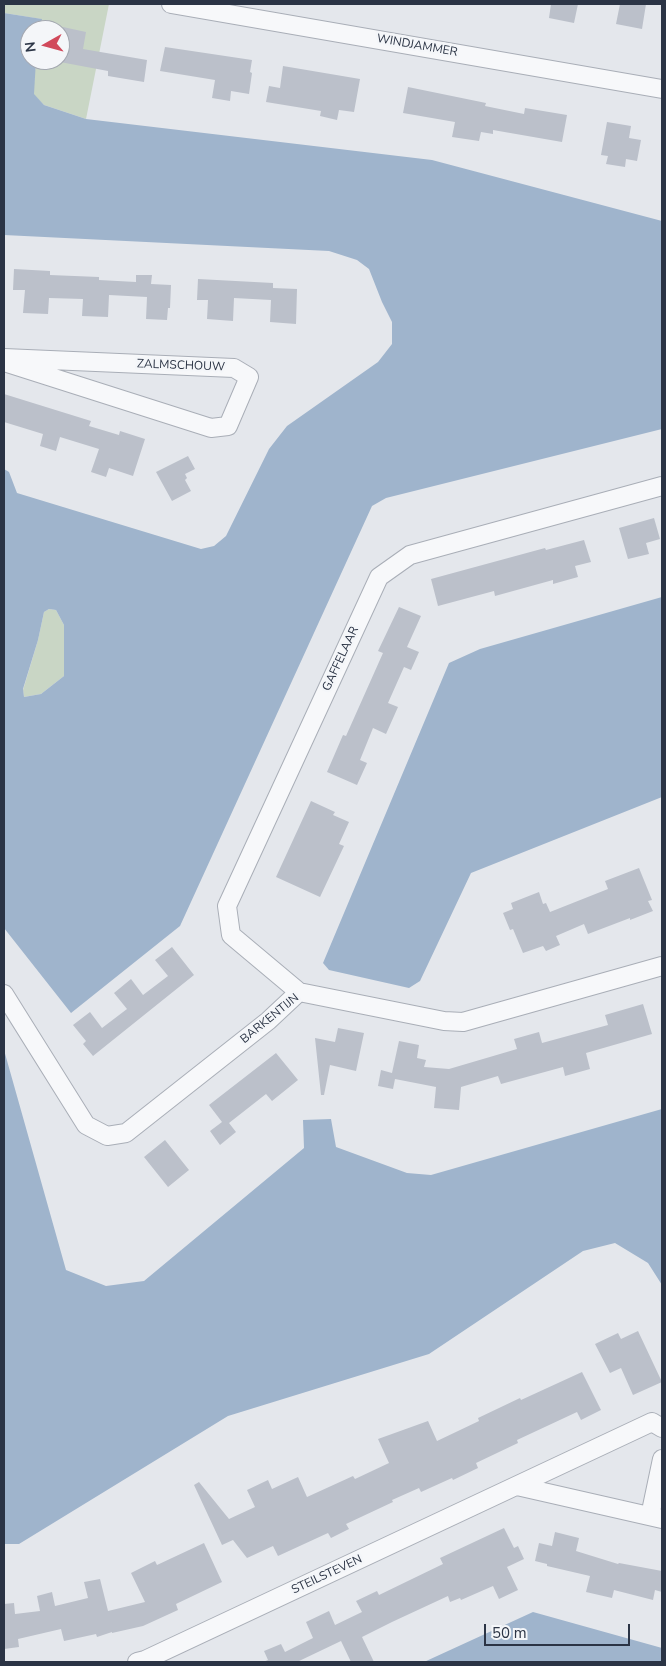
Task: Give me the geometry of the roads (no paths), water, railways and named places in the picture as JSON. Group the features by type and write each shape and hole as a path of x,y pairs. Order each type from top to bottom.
{"street":[{"name":"WINDJAMMER","path":"172,4 662,89"},
{"name":"ZALMSCHOUW","path":"4,360 234,368 249,377 228,426 211,428 4,360"},
{"name":"GAFFELAAR","path":"299,992 231,935 228,906 379,577 410,555 662,486"},
{"name":"BARKENTIJN","path":"4,994 86,1125 108,1136 126,1132 268,1021 299,992 444,1021 463,1022 662,966"},
{"name":"STEILSTEVEN","path":"137,1662 145,1660 652,1422 662,1428"},
{"path":"517,1486 656,1517 662,1459"}],"water":[{"path":"4,13 42,19 20,20 20,70 35,70 34,94 44,105 86,119 432,160 662,221 662,429 386,498 372,506 180,926 71,1013 4,928 4,469 9,472 17,493 201,549 214,546 226,536 269,449 287,426 378,362 392,344 392,322 369,269 357,260 329,251 4,235","holes":["49,609 56,610 64,625 64,676 41,694 24,697 23,689 38,640 44,612"]},
{"path":"662,597 662,797 471,873 420,981 409,988 329,970 323,963 449,663 480,649"},
{"path":"4,1050 66,1270 106,1286 144,1281 304,1148 303,1120 331,1119 336,1147 407,1173 431,1175 662,1109 662,1285 648,1263 615,1243 583,1251 429,1354 228,1416 19,1544 4,1544"},
{"path":"533,1612 662,1648 662,1662 424,1662"}]}
